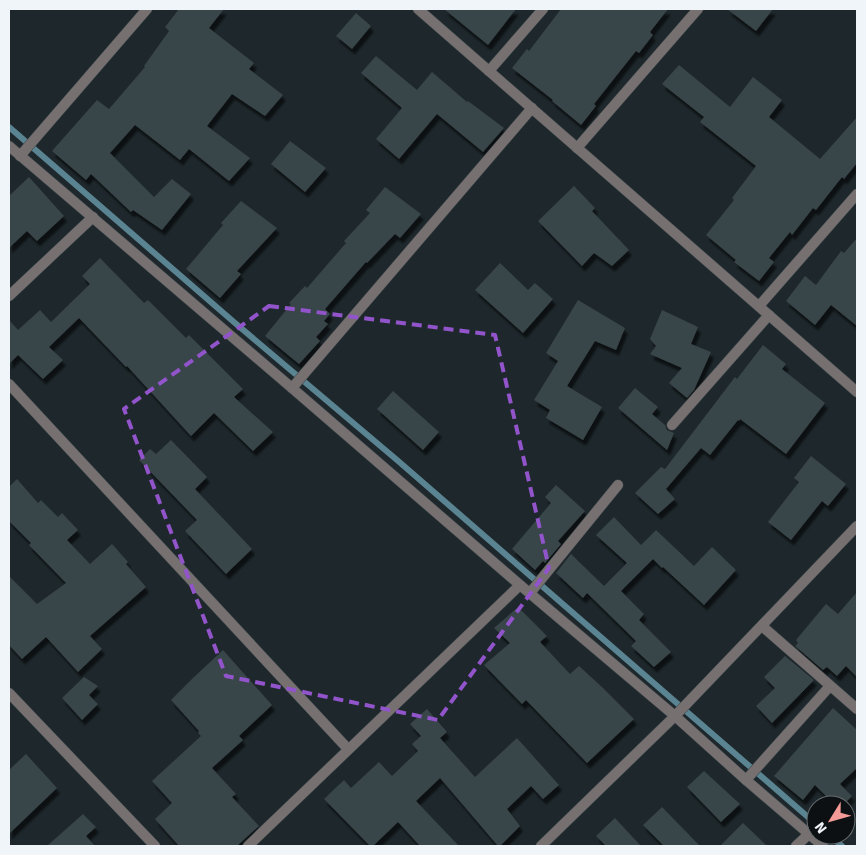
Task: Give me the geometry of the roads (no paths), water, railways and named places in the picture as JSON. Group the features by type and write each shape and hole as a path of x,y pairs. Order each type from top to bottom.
{"street":[{"path":"20,156 147,9"},
{"path":"418,9 857,392"},
{"path":"489,71 543,9"},
{"path":"577,148 698,9"},
{"path":"292,388 532,108"},
{"path":"9,146 675,716 806,831"},
{"path":"759,306 857,194"},
{"path":"9,296 93,217"},
{"path":"672,425 769,315"},
{"path":"9,384 348,749"},
{"path":"530,593 618,485"},
{"path":"541,846 675,716 857,526"},
{"path":"248,846 520,584"},
{"path":"762,626 857,709"},
{"path":"746,780 830,686"},
{"path":"9,693 154,846"},
{"path":"796,846 806,837"}],"waterway":[{"path":"9,127 235,323 397,460 806,815"}]}
